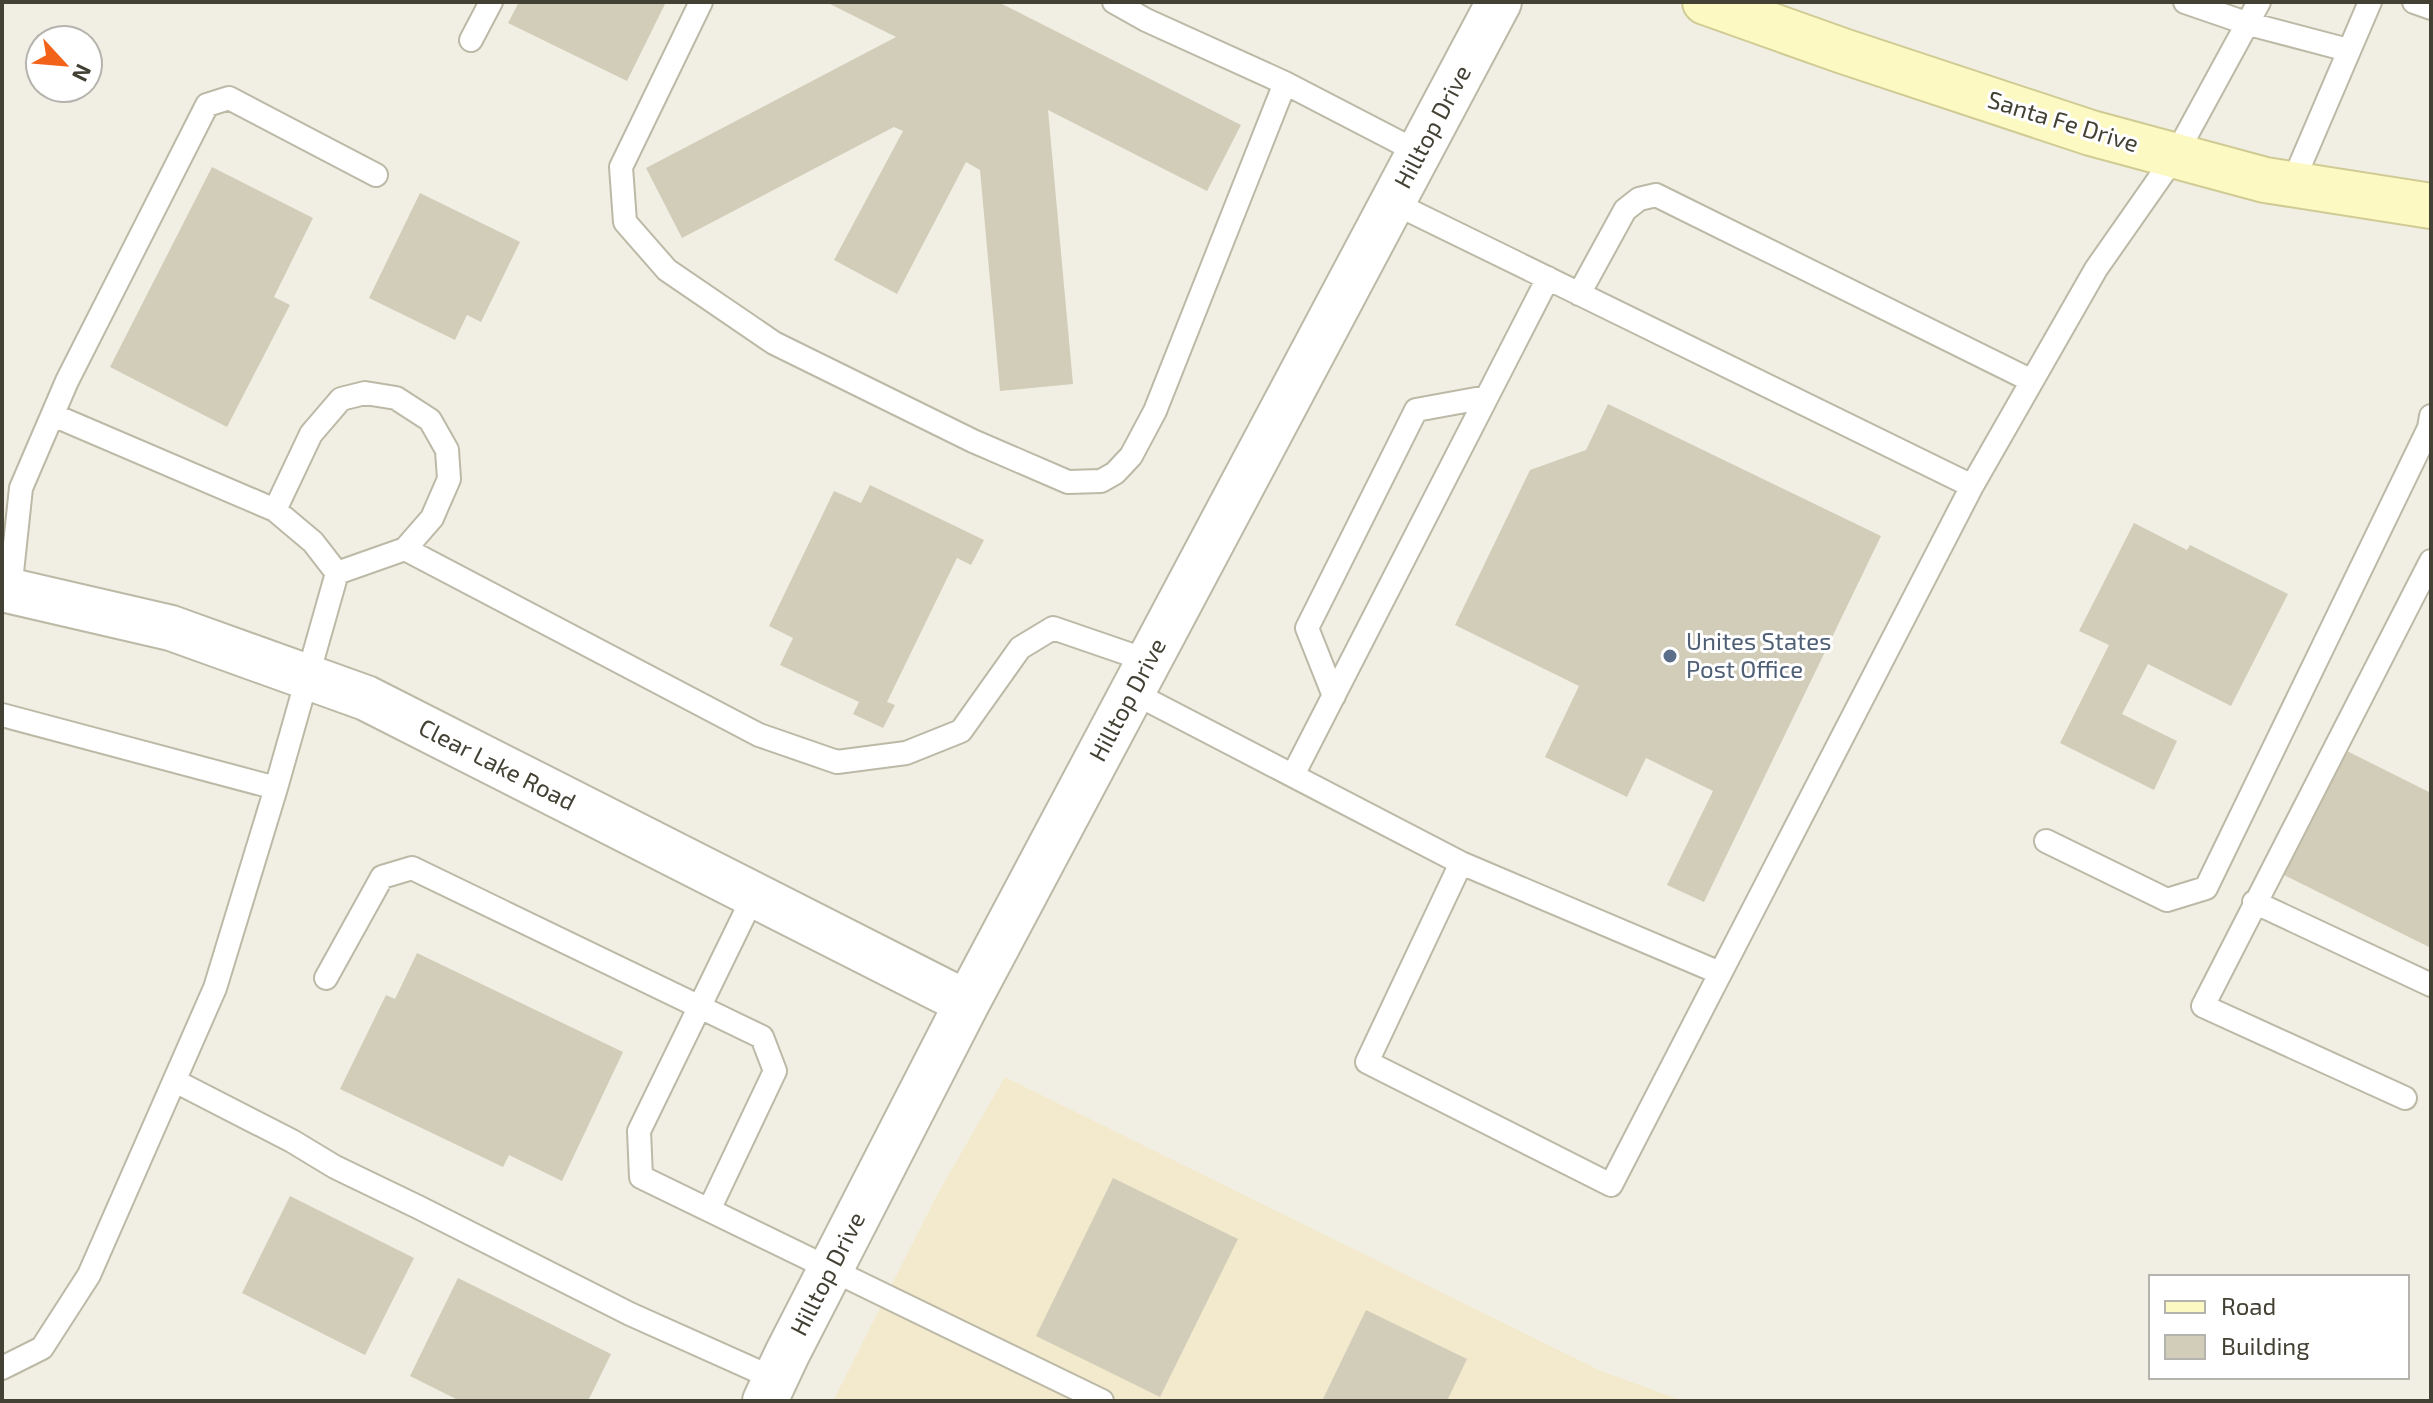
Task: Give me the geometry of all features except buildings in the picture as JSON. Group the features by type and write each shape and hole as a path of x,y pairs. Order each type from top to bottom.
{"main road":[{"name":"Santa Fe Drive","path":"1705,2 1766,13 2076,128 2175,156 2265,180 2431,206"}],"street":[{"name":"Hilltop Drive","path":"770,1390 967,1003 1499,2"},
{"name":"Clear Lake Road","path":"6,590 171,628 366,698 967,1003"}],"lane":[{"path":"471,40 491,2"},
{"path":"701,2 621,167 625,222 667,270 774,343 973,441 1068,482 1101,481 1115,473 1131,456 1155,411 1285,83"},
{"path":"1114,2 1146,20 1285,83 1420,153"},
{"path":"2185,2 2249,24 2348,50"},
{"path":"1461,863 1367,1062 1611,1185 1972,486 2096,269 2175,156 2259,2"},
{"path":"2292,184 2370,2"},
{"path":"2414,2 2431,8"},
{"path":"6,590 21,488 67,381 207,105 229,98 376,175"},
{"path":"1579,294 1625,210 1639,199 1656,195 2032,381"},
{"path":"1392,202 1972,486"},
{"path":"1293,775 1548,278"},
{"path":"275,510 311,434 341,399 365,393 396,398 430,420 447,450 449,479 432,518 405,549 337,573"},
{"path":"1334,696 1307,628 1416,410 1487,397"},
{"path":"53,415 275,510 313,542 337,573"},
{"path":"2046,841 2167,900 2206,888 2429,428 2431,416"},
{"path":"405,549 759,735 837,762 906,753 961,731 1020,648 1053,628 1141,676 1293,775 1461,863 1720,973"},
{"path":"2405,1098 2203,1006 2431,561"},
{"path":"2,1368 42,1348 89,1275 215,988 337,573"},
{"path":"2,715 276,788"},
{"path":"326,978 382,877 412,868 762,1037 775,1071 709,1210"},
{"path":"754,895 639,1131 641,1177 1102,1401"},
{"path":"2254,902 2431,985"},
{"path":"175,1081 292,1141 335,1167 630,1314 770,1390"}],"shaded area":[{"path":"1005,1077 1601,1371 1684,1401 833,1401 938,1193"}],"place":[{"name":"Unites States Post Office","path":"1670,656"}]}
